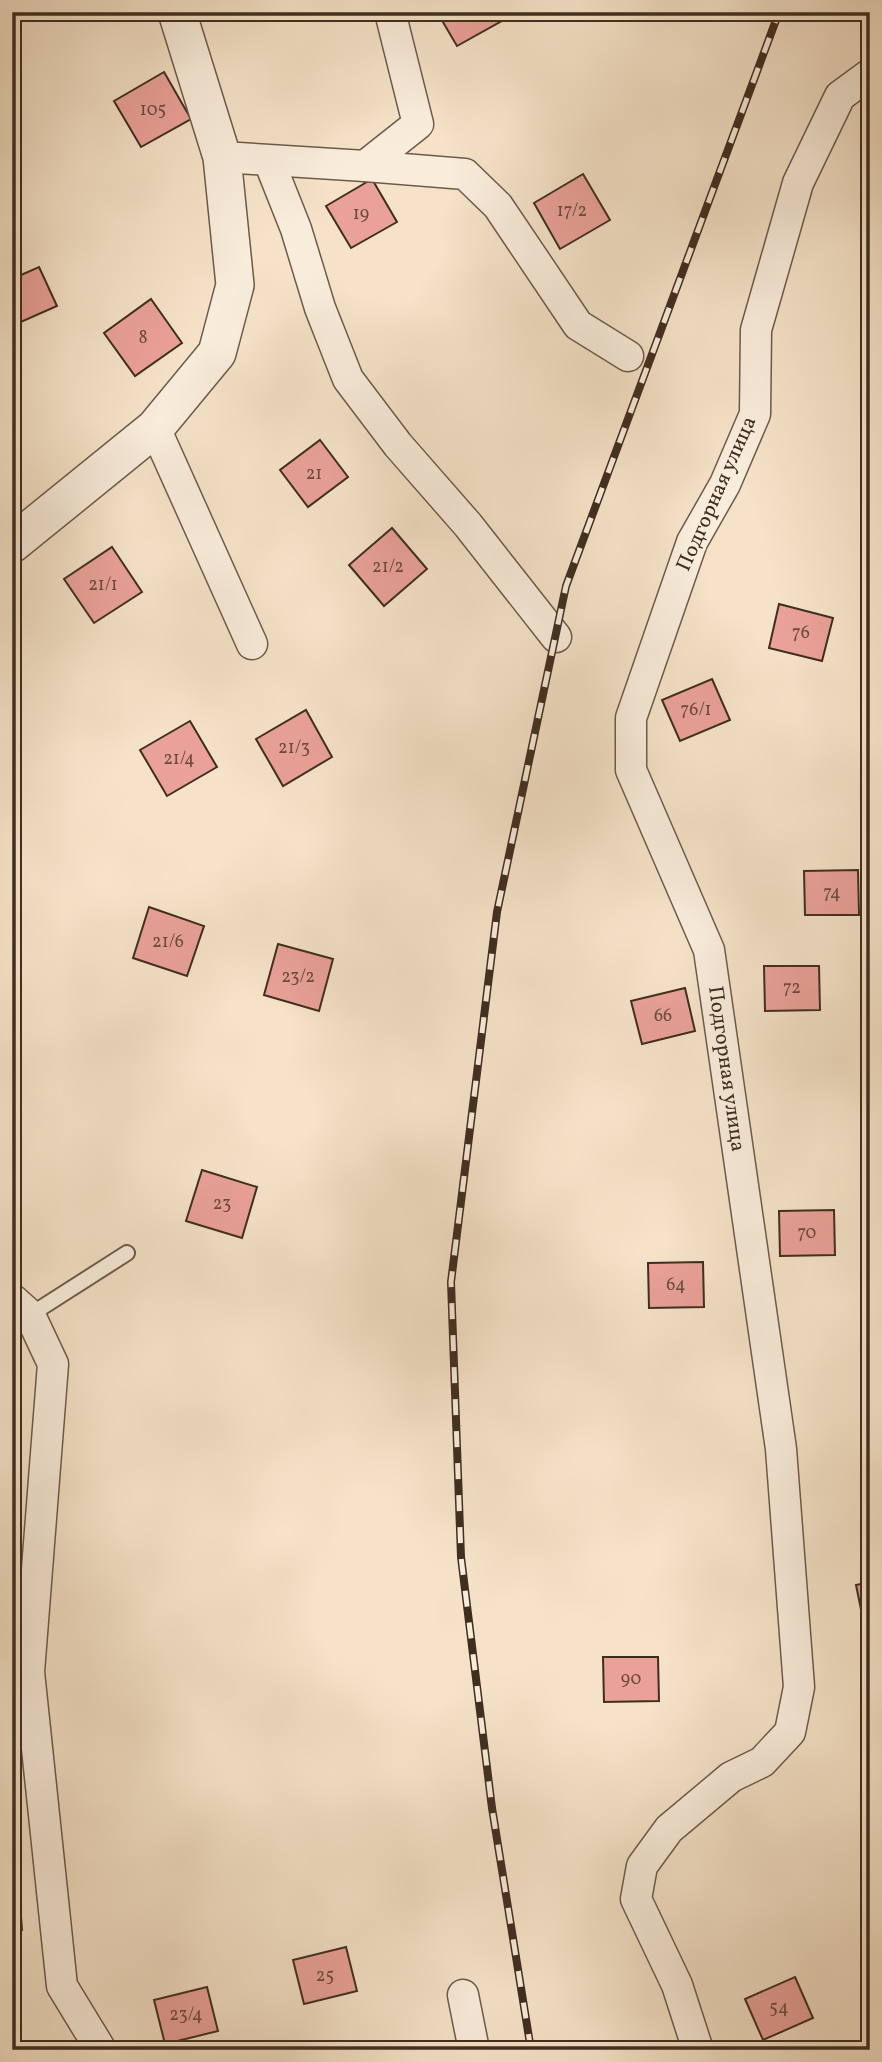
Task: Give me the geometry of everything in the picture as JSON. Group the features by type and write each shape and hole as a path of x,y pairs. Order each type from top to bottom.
{"street":[{"path":"12,544 155,428 217,353 235,285 222,157 177,12"},
{"path":"365,166 418,124 390,12"},
{"name":"Подгорная улица","path":"698,2050 677,1985 636,1899 642,1866 669,1829 731,1777 762,1762 790,1732 799,1687 781,1449 709,950 631,770 631,718 692,542 725,484 755,414 756,330 798,183 840,96 870,74"},
{"path":"222,157 465,174 498,206 578,325 628,356"},
{"path":"270,162 348,379 398,445 468,525 556,637"},
{"path":"155,428 253,644"},
{"path":"21,1307 53,1364 29,1672 62,1986 100,2050"},
{"path":"463,1995 474,2050"}],"lane":[{"path":"21,1307 127,1252"}],"building":[{"path":"437,12 504,12 507,18 457,46"},
{"path":"164,72 191,119 141,147 114,101"},
{"path":"583,174 610,220 560,249 534,203"},
{"path":"372,179 397,222 351,248 326,206"},
{"path":"39,267 57,306 14,325 12,279"},
{"path":"151,299 182,343 135,376 104,333"},
{"path":"320,440 348,477 308,507 280,470"},
{"path":"392,528 427,569 384,606 349,565"},
{"path":"112,547 142,592 94,623 64,579"},
{"path":"779,604 833,618 822,661 769,648"},
{"path":"712,679 730,720 680,741 662,700"},
{"path":"306,710 332,757 283,786 256,739"},
{"path":"190,721 217,767 167,796 140,750"},
{"path":"858,870 859,915 805,915 804,871"},
{"path":"149,907 204,926 187,976 133,958"},
{"path":"278,944 333,959 319,1011 264,995"},
{"path":"764,966 819,966 820,1010 765,1011"},
{"path":"685,988 695,1031 642,1044 631,1001"},
{"path":"202,1170 257,1187 242,1238 186,1221"},
{"path":"834,1210 835,1255 780,1256 779,1211"},
{"path":"703,1262 704,1307 649,1308 648,1263"},
{"path":"870,1582 870,1628 865,1629 856,1585"},
{"path":"603,1657 658,1657 659,1701 604,1702"},
{"path":"12,1877 18,1877 22,1930 12,1931"},
{"path":"346,1947 357,1991 304,2004 293,1960"},
{"path":"795,1977 813,2018 763,2040 745,1999"},
{"path":"207,1987 218,2031 165,2044 154,2000"}],"railway":[{"path":"531,2050 492,1808 461,1557 451,1282 497,912 566,586 779,12"}]}
